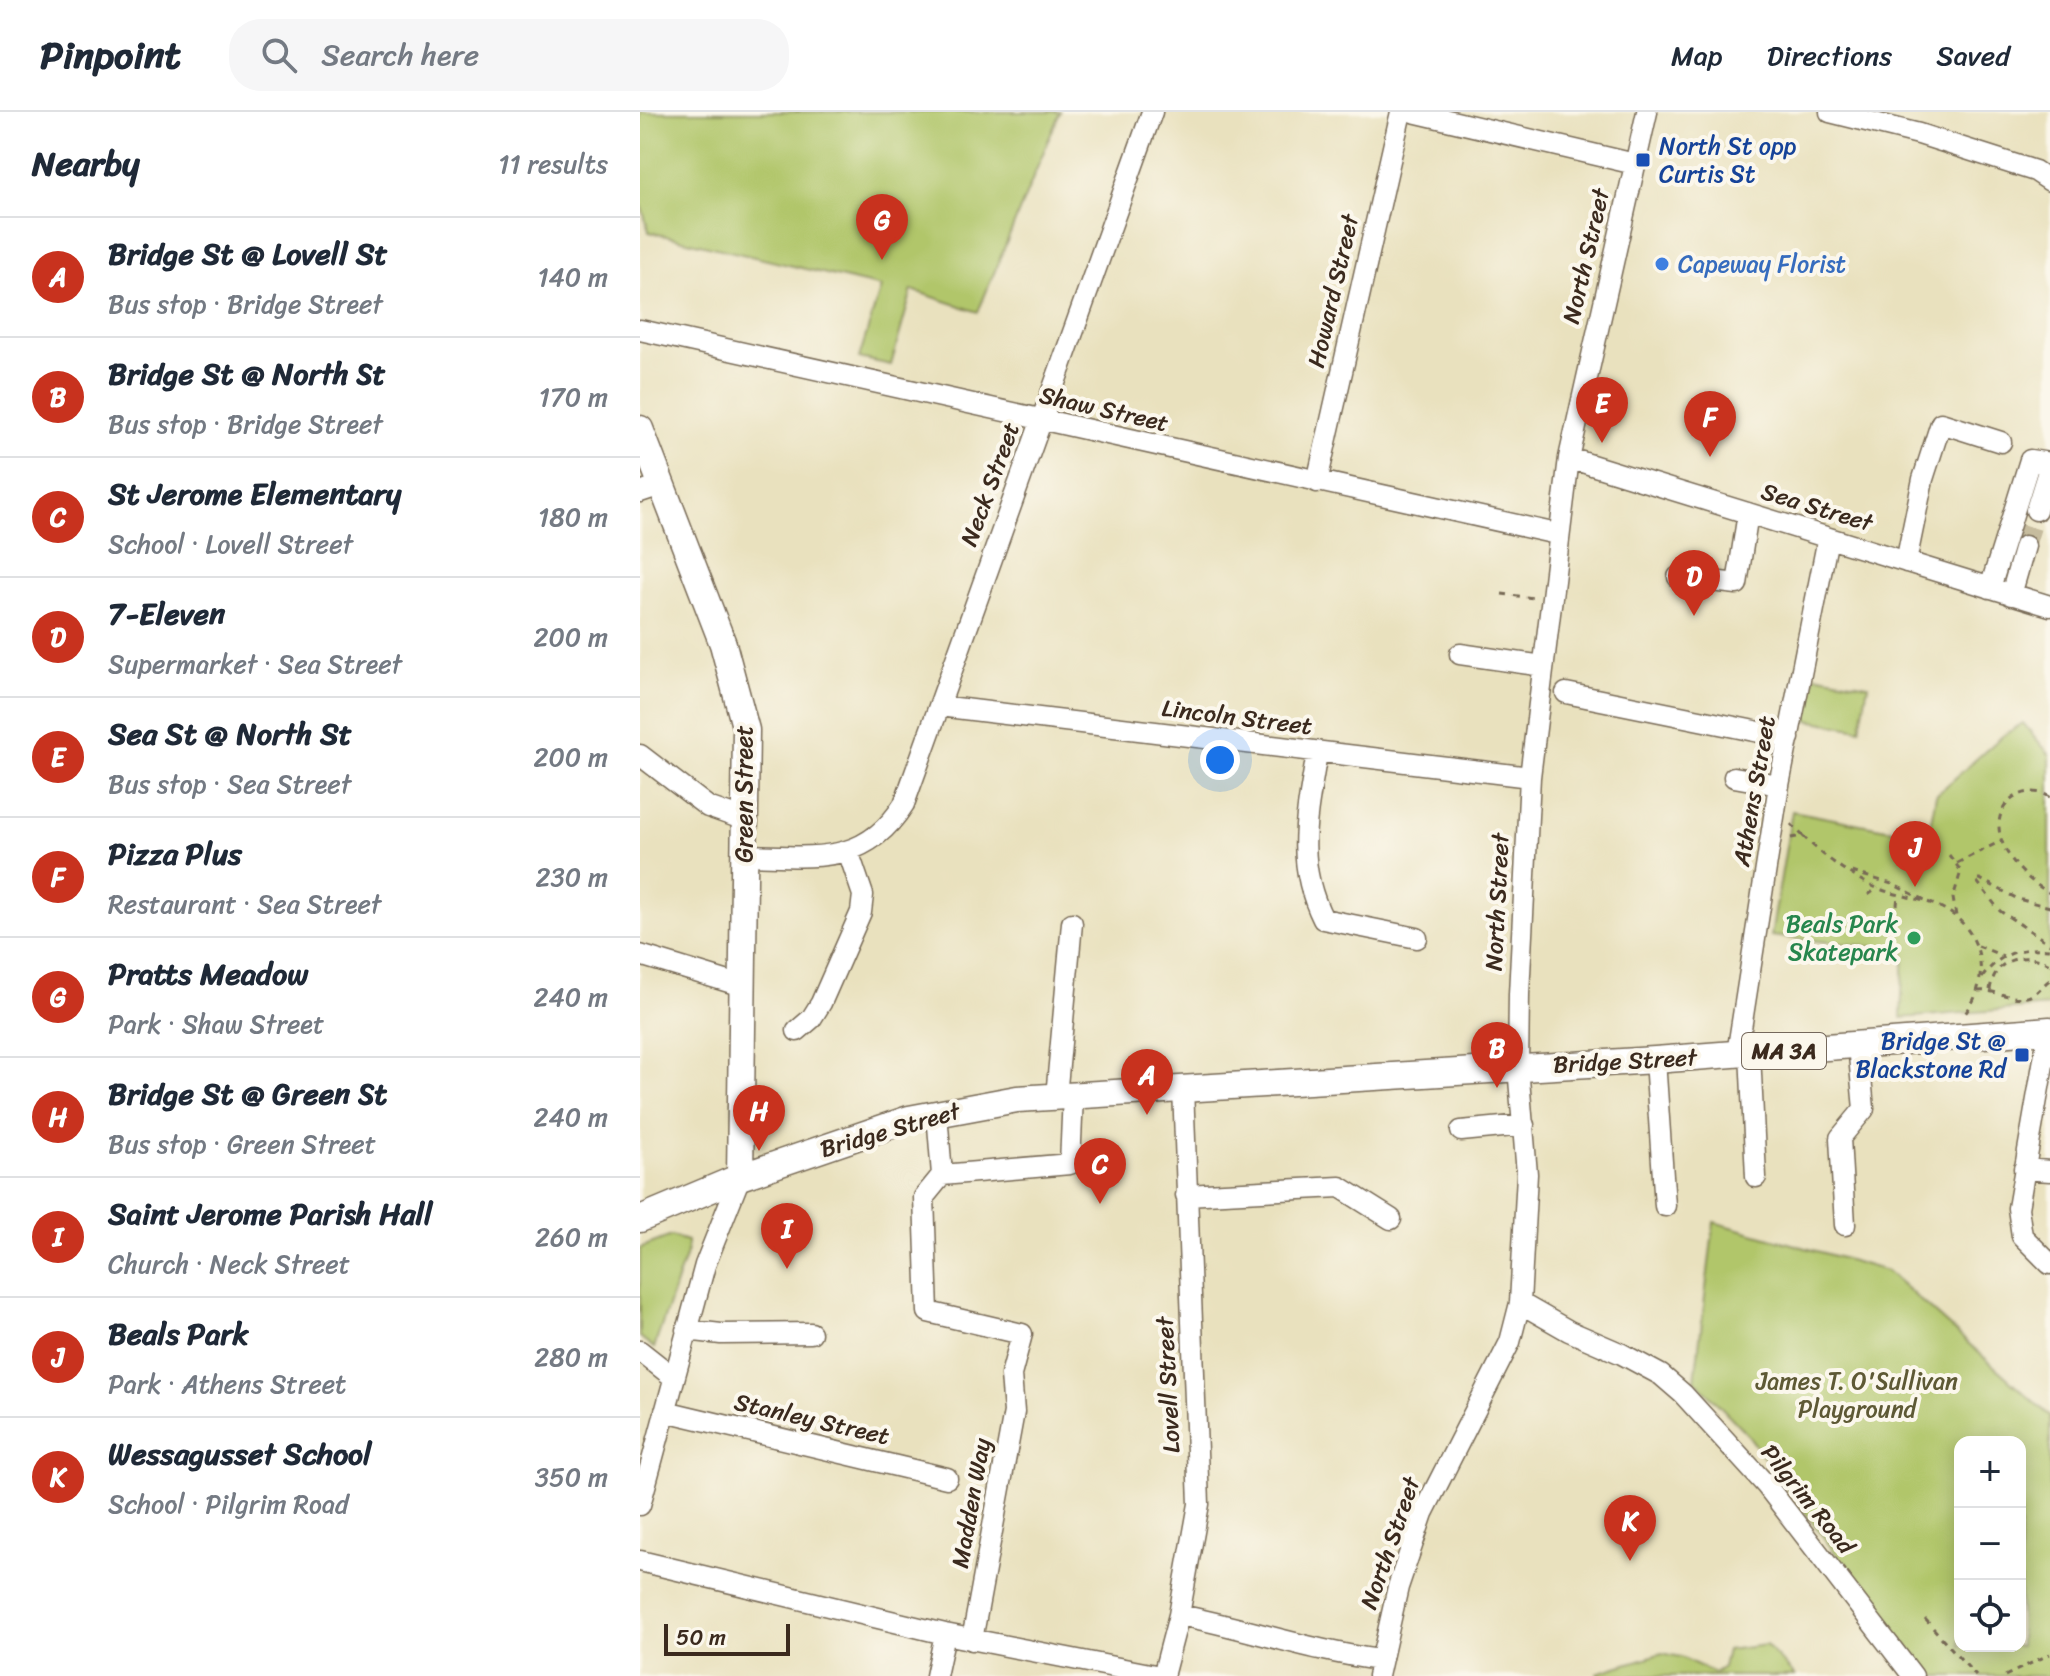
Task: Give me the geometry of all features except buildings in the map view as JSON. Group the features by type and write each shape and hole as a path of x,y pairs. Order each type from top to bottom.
{"main road":[{"name":"Green Street","path":"640,429 650,488 723,644 743,706 747,752 740,1177"},
{"name":"Bridge Street","path":"640,1219 740,1177 909,1119 937,1113 1064,1096 1655,1060 2050,1030"}],"street":[{"name":"Neck Street","path":"745,855 811,856 848,851 884,833 904,804 1152,112"},
{"name":"Howard Street","path":"1317,482 1401,112"},
{"path":"1413,112 1635,164"},
{"name":"North Street","path":"1379,1668 1398,1587 1423,1513 1510,1342 1520,1303 1527,1174 1518,1067 1530,777 1557,534 1569,458 1647,112"},
{"path":"1830,112 1919,134 2035,171 2050,181"},
{"name":"Shaw Street","path":"640,330 1557,534"},
{"path":"1906,562 1923,479 1941,423 2001,442"},
{"name":"Sea Street","path":"1569,458 2050,606"},
{"path":"1990,588 2030,460 2050,464 2036,510"},
{"path":"1678,577 1737,584 1748,513"},
{"name":"Athens Street","path":"1756,1177 1743,1054 1779,785 1828,538"},
{"path":"2011,595 2025,546"},
{"path":"1460,654 1543,666"},
{"path":"1566,693 1789,738"},
{"name":"Lincoln Street","path":"939,706 1530,777"},
{"path":"1317,753 1304,835 1305,875 1323,919 1417,938"},
{"path":"640,755 708,807 745,820"},
{"path":"1734,777 1779,785"},
{"path":"797,1031 811,1019 821,1003 861,912 863,895 848,851"},
{"path":"937,1113 942,1175 1070,1164 1064,1096 1072,923"},
{"path":"640,955 742,986"},
{"path":"2050,1030 2018,1208 2022,1236 2050,1264"},
{"path":"1845,1225 1840,1138 1864,1109 1858,1045"},
{"path":"1655,1060 1665,1206"},
{"name":"Lovell Street","path":"640,1561 972,1640 1161,1676 1179,1615 1199,1504 1183,1088"},
{"path":"1461,1131 1524,1125"},
{"path":"2024,1169 2050,1171"},
{"name":"Madden Way","path":"942,1175 924,1197 928,1312 1022,1334 1011,1375 1014,1412 972,1640"},
{"path":"640,1505 716,1230 740,1177"},
{"path":"1186,1195 1340,1187 1391,1219"},
{"name":"Pilgrim Road","path":"1520,1303 1569,1331 1661,1375 1683,1394 1766,1485 1913,1676"},
{"path":"686,1330 721,1334 811,1333"},
{"path":"640,1351 673,1377"},
{"name":"Stanley Street","path":"665,1411 947,1478"},
{"path":"1179,1615 1241,1627 1379,1668"},
{"path":"936,1676 945,1634"}],"path":[{"path":"1502,594 1550,600"},
{"path":"2050,797 2027,792 2011,800 2001,816 2003,840 2024,874 2050,893"},
{"path":"1786,819 1847,871 1878,888 1930,903"},
{"path":"1782,842 1803,836"},
{"path":"1957,863 2003,840"},
{"path":"1949,855 1957,863 1962,878 1953,898 1956,916 1977,945 1982,978 1978,991 1960,1019"},
{"path":"1847,871 1879,879 1956,916"},
{"path":"2050,907 2018,899 1975,879 2000,911 2050,947"},
{"path":"1868,895 1878,888"},
{"path":"1897,905 1898,895"},
{"path":"1977,945 2003,956"},
{"path":"1982,978 2003,956 2026,949 2050,947"},
{"path":"1990,990 1994,973 2011,960 2026,957 2050,964"},
{"path":"1978,991 1990,990 2022,998 2032,996 2050,980"},
{"path":"1925,1619 1976,1676"},
{"path":"2005,1676 2050,1654"}],"green space":[{"path":"640,112 1060,112 978,312 912,290 891,365 859,358 881,287 649,232 640,201"},
{"path":"1815,675 1868,685 1860,729 1807,720"},
{"path":"2023,723 2050,755 2050,1006 1901,1018 1904,950 1771,936 1792,811 1928,837 1936,795 2001,737"},
{"name":"James T. O'Sullivan Playground","path":"1714,1222 1887,1271 2050,1416 2050,1676 1931,1676 1870,1600 1748,1435 1695,1380"},
{"path":"671,1236 687,1241 687,1251 654,1348 640,1337 640,1248"},
{"path":"1766,1645 1795,1676 1598,1676 1597,1673 1662,1653 1681,1657 1714,1673 1723,1667 1727,1650"}],"tunnel":[{"path":"2025,546 2036,510"}],"place":[{"name":"North St opp Curtis St","path":"1643,160"},
{"name":"Pratts Meadow","path":"882,260"},
{"name":"Capeway Florist","path":"1662,264"},
{"name":"Sea St @ North St","path":"1602,443"},
{"name":"Pizza Plus","path":"1710,457"},
{"name":"7-Eleven","path":"1694,616"},
{"name":"Beals Park","path":"1915,887"},
{"name":"Beals Park Skatepark","path":"1914,938"},
{"name":"Bridge St @ Blackstone Rd","path":"2022,1055"},
{"name":"Bridge St @ North St","path":"1497,1088"},
{"name":"Bridge St @ Lovell St","path":"1147,1115"},
{"name":"Bridge St @ Green St","path":"759,1151"},
{"name":"St Jerome Elementary","path":"1100,1204"},
{"name":"Saint Jerome Parish Hall","path":"787,1269"},
{"name":"Wessagusset School","path":"1630,1561"}]}
